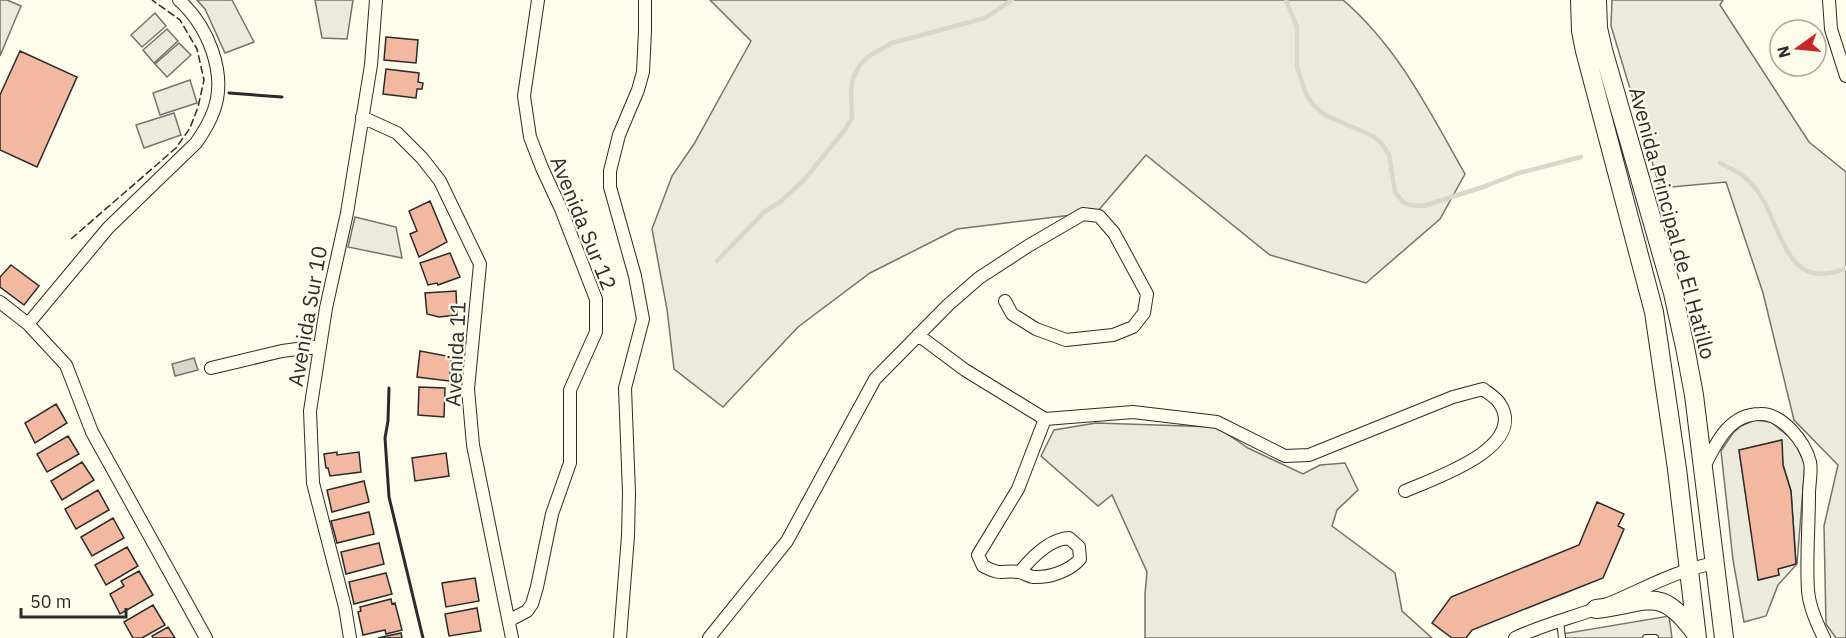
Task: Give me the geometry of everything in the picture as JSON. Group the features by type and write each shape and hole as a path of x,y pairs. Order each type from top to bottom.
{"main road":[{"name":"Avenida Principal de El Hatillo","path":"1580,0 1581,31 1585,51 1654,312 1669,410 1697,637"},
{"name":"Avenida Principal de El Hatillo","path":"1597,0 1598,28 1603,50 1673,293 1695,395 1724,638"},
{"path":"1596,609 1646,601 1663,601 1683,616 1697,637"}],"street":[{"path":"28,324 108,228 196,143 208,126 215,108 218,89 217,70 204,34 194,17 179,0"},
{"name":"Avenida Sur 10","path":"350,638 345,607 314,483 310,411 326,308 347,213 371,65 376,0"},
{"name":"Avenida Sur 12","path":"510,620 526,611 532,604 552,514 570,463 570,390 596,332 596,299 530,137 524,96 538,0"},
{"path":"620,638 629,504 625,388 643,319 635,276 610,187 610,171 619,135 643,72 645,0"},
{"path":"1829,0 1831,29 1846,76"},
{"name":"Avenida 11","path":"362,117 397,133 422,158 440,181 480,264 468,389 473,445 512,638"},
{"path":"709,638 787,540 875,379 979,278 1083,214 1099,216 1114,232 1148,294 1144,313 1133,327 1113,335 1066,340 1036,329 1012,314 1005,301"},
{"path":"0,302 28,324 66,365 92,432 206,638"},
{"path":"918,335 965,370 1045,419 1133,412 1217,422 1285,456 1309,455 1453,397 1483,389 1500,403 1506,418 1500,435 1486,451 1460,467 1405,491"},
{"path":"211,368 282,351 320,346"},
{"path":"1704,467 1719,439 1730,425 1742,417 1767,414 1774,416 1791,429 1810,462 1808,593 1816,622 1824,638"},
{"path":"1020,572 1029,561 1058,538 1069,538 1079,547 1080,559 1073,567 1056,573 1032,577 1020,572 997,573 983,566 978,555 1018,489 1045,419"},
{"path":"1522,636 1560,619 1596,609 1689,568 1714,563"}],"lane":[{"path":"1560,619 1562,638"},
{"path":"1646,638 1655,638"}],"shaded area":[{"path":"0,0 7,0 21,6 0,56"},
{"path":"197,0 232,0 254,42 225,53 205,9"},
{"path":"315,0 353,0 347,39 322,38"},
{"path":"710,0 1343,0 1363,18 1397,59 1426,104 1465,174 1440,219 1366,283 1270,255 1146,155 1097,212 957,229 870,273 798,327 723,407 674,369 667,309 652,229 672,176 694,144 751,41"},
{"path":"1612,0 1723,0 1720,5 1809,142 1846,172 1846,638 1836,638 1826,624 1824,526 1838,465 1794,420 1763,293 1726,182 1660,188 1611,26"},
{"path":"155,13 166,26 142,47 131,35"},
{"path":"167,29 178,41 154,63 143,50"},
{"path":"179,43 191,55 167,77 155,64"},
{"path":"190,80 197,103 160,115 153,93"},
{"path":"174,113 181,135 144,148 136,125"},
{"path":"355,217 396,227 402,258 348,247"},
{"path":"194,358 198,370 175,376 172,364"},
{"path":"1755,420 1771,422 1794,441 1805,464 1797,564 1778,585 1766,616 1744,622 1733,560 1721,451 1733,433 1741,426","holes":["1781,440 1783,465 1791,491 1796,564 1778,569 1779,575 1759,580 1739,450"]},
{"path":"1096,423 1217,427 1248,448 1303,474 1320,465 1345,463 1358,490 1337,510 1332,526 1395,573 1402,611 1432,638 1145,638 1147,572 1112,495 1098,506 1041,456 1054,430"},
{"path":"1669,616 1672,638 1563,638 1562,634"}],"building":[{"path":"386,37 418,40 416,63 384,60"},
{"path":"20,51 77,77 37,167 0,150 0,95"},
{"path":"386,69 419,73 418,82 423,83 422,89 417,89 416,98 383,94"},
{"path":"430,201 447,242 419,257 410,234 417,231 409,211"},
{"path":"450,253 460,277 438,285 437,283 428,285 420,263"},
{"path":"11,265 39,286 24,305 0,287 0,277"},
{"path":"456,291 457,315 439,317 427,314 425,293"},
{"path":"420,351 452,357 449,381 417,377"},
{"path":"419,387 445,388 444,417 418,415"},
{"path":"56,404 67,423 35,443 25,423"},
{"path":"68,436 79,454 47,472 37,454"},
{"path":"1782,440 1783,465 1791,491 1796,564 1778,569 1779,575 1758,580 1739,450"},
{"path":"337,452 337,455 359,452 361,472 330,476 324,454"},
{"path":"446,453 449,476 415,481 412,458"},
{"path":"82,462 94,480 62,500 51,481"},
{"path":"364,481 369,502 332,512 327,490"},
{"path":"98,490 109,510 76,529 65,509"},
{"path":"1597,502 1624,514 1618,526 1624,529 1603,578 1472,630 1466,638 1452,638 1432,623 1451,597 1579,545"},
{"path":"369,512 374,534 337,543 331,521"},
{"path":"113,518 124,538 92,556 81,537"},
{"path":"379,543 384,564 346,574 341,552"},
{"path":"127,547 138,566 106,585 95,565"},
{"path":"139,571 153,595 120,614 110,594 124,586 121,581"},
{"path":"386,573 392,594 354,604 349,582"},
{"path":"475,578 479,601 446,607 442,583"},
{"path":"391,599 392,604 395,603 402,630 386,634 385,630 363,635 358,612 361,611 360,607"},
{"path":"153,605 165,625 142,638 133,638 124,622"},
{"path":"477,608 481,631 449,636 445,614"},
{"path":"168,627 175,638 153,638 152,636"},
{"path":"401,633 402,638 378,638"}],"waterway":[{"path":"717,261 764,212 780,202 803,181 844,131 852,119 853,78 860,65 869,56 892,43 985,18 1012,0"},
{"path":"1286,0 1297,27 1297,67 1306,94 1314,106 1325,115 1373,136 1383,145 1389,155 1395,192 1403,202 1423,206 1519,173 1581,157"},
{"path":"1720,163 1742,175 1755,187 1789,254 1798,265 1810,272 1826,274 1846,268"}],"fence":[{"path":"71,239 176,148 190,128 198,107 204,80 197,49 180,20 152,0"}],"wall":[{"path":"229,93 282,97"},
{"path":"389,388 385,438 389,497 423,638"}]}
